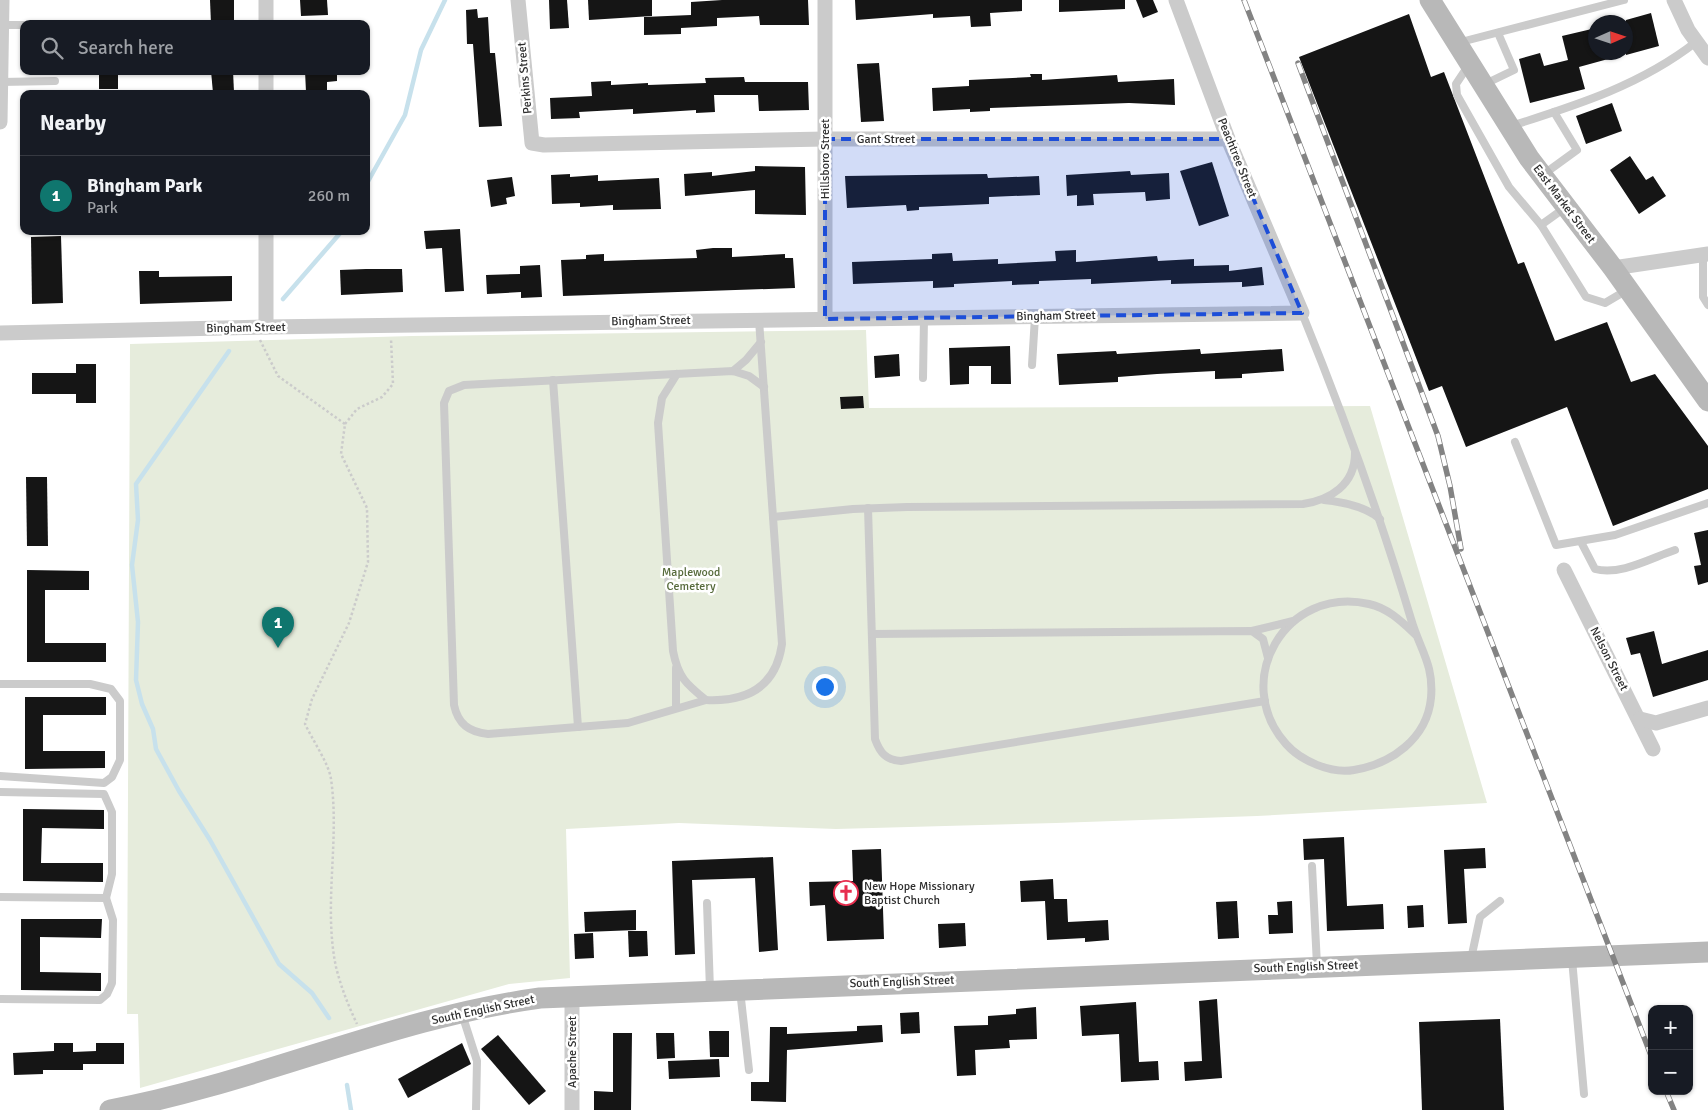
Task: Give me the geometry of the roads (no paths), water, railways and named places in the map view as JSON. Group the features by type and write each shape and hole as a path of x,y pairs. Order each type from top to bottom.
{"street":[{"path":"0,122 2,0"},
{"path":"266,0 266,20"},
{"name":"Perkins Street","path":"518,0 532,143 544,145"},
{"name":"Hillsboro Street","path":"825,0 825,319"},
{"name":"Peachtree Street","path":"1176,0 1228,139 1302,314"},
{"name":"East Market Street","path":"1430,0 1482,85 1542,176 1613,268 1708,401"},
{"path":"1674,0 1696,42 1708,58"},
{"path":"266,75 266,90"},
{"name":"Gant Street","path":"544,145 825,139 1228,139"},
{"path":"260,327 266,235"},
{"path":"1613,268 1706,254"},
{"name":"Bingham Street","path":"0,333 390,325 1302,314"},
{"name":"Nelson Street","path":"1564,570 1653,749"},
{"path":"1640,720 1656,723 1708,708"},
{"name":"South English Street","path":"110,1110 196,1090 461,1012 519,1001 572,995 1708,952"},
{"name":"Apache Street","path":"572,995 572,1110"}],"lane":[{"path":"1456,43 1624,0"},
{"path":"1,25 20,25"},
{"path":"1482,85 1514,70 1498,33"},
{"path":"1509,127 1608,93 1654,72 1696,42"},
{"path":"1469,64 1456,84 1457,95 1509,188 1541,225 1586,297 1605,303 1628,290"},
{"path":"1,82 55,81"},
{"path":"1542,176 1577,150 1554,112"},
{"path":"1541,225 1566,207"},
{"path":"1706,254 1704,297 1708,305"},
{"path":"1292,621 1275,642 1264,668 1265,702 1271,722 1287,745 1305,759 1326,768 1349,771 1372,767 1393,758 1410,742 1424,723 1431,701 1432,678 1427,656 1416,635 1381,521 1302,314"},
{"path":"1032,365 1034,317"},
{"path":"924,318 924,378"},
{"path":"759,320 761,342 782,644 780,659 767,682 756,690 728,700 706,700 628,723 480,733 461,723 454,705 444,403 449,391 464,385 733,371 749,376 764,387"},
{"path":"733,371 746,360 761,342"},
{"path":"676,708 676,666 673,650 658,423 662,398 677,374"},
{"path":"553,380 578,727"},
{"path":"1515,442 1556,545 1615,535 1708,503"},
{"path":"773,517 868,508 1291,506 1324,500 1340,490 1348,479 1355,459 1355,449"},
{"path":"1324,500 1367,510 1381,521"},
{"path":"868,508 875,739 878,748 891,760 901,761 1265,702"},
{"path":"1580,542 1595,569 1604,571 1615,571 1675,550"},
{"path":"872,634 1252,631 1292,621 1316,606 1343,601 1371,604 1396,616 1416,635"},
{"path":"1252,631 1262,639 1268,658"},
{"path":"676,666 686,684 706,700"},
{"path":"0,684 90,684 111,689 120,702 120,760 112,777 104,783 0,776"},
{"path":"0,999 100,1000 107,994 112,983 113,920 106,898 112,874 112,812 104,794 104,783"},
{"path":"0,792 104,794"},
{"path":"1312,866 1317,967"},
{"path":"0,897 106,898"},
{"path":"1470,961 1480,917 1500,901"},
{"path":"707,903 710,990"},
{"path":"1572,958 1584,1094"},
{"path":"740,988 749,1070"},
{"path":"461,1012 477,1062 476,1110"}],"waterway":[{"path":"370,178 405,115 421,50 445,0"},
{"path":"283,299 339,235"},
{"path":"229,351 136,484 138,520 132,565 138,622 136,680 142,704 153,729 156,749 179,791 210,840 279,964 312,993 329,1018"},
{"path":"347,1085 351,1110"}],"railway":[{"path":"1244,0 1649,1050"},
{"path":"1298,63 1438,436 1450,486 1461,549"},
{"path":"1668,1095 1674,1110"}],"place":[{"name":"Bingham Park","path":"278,648"},
{"name":"New Hope Missionary Baptist Church","path":"846,893"}],"park label":[{"name":"Maplewood Cemetery","path":"691,579"}]}
